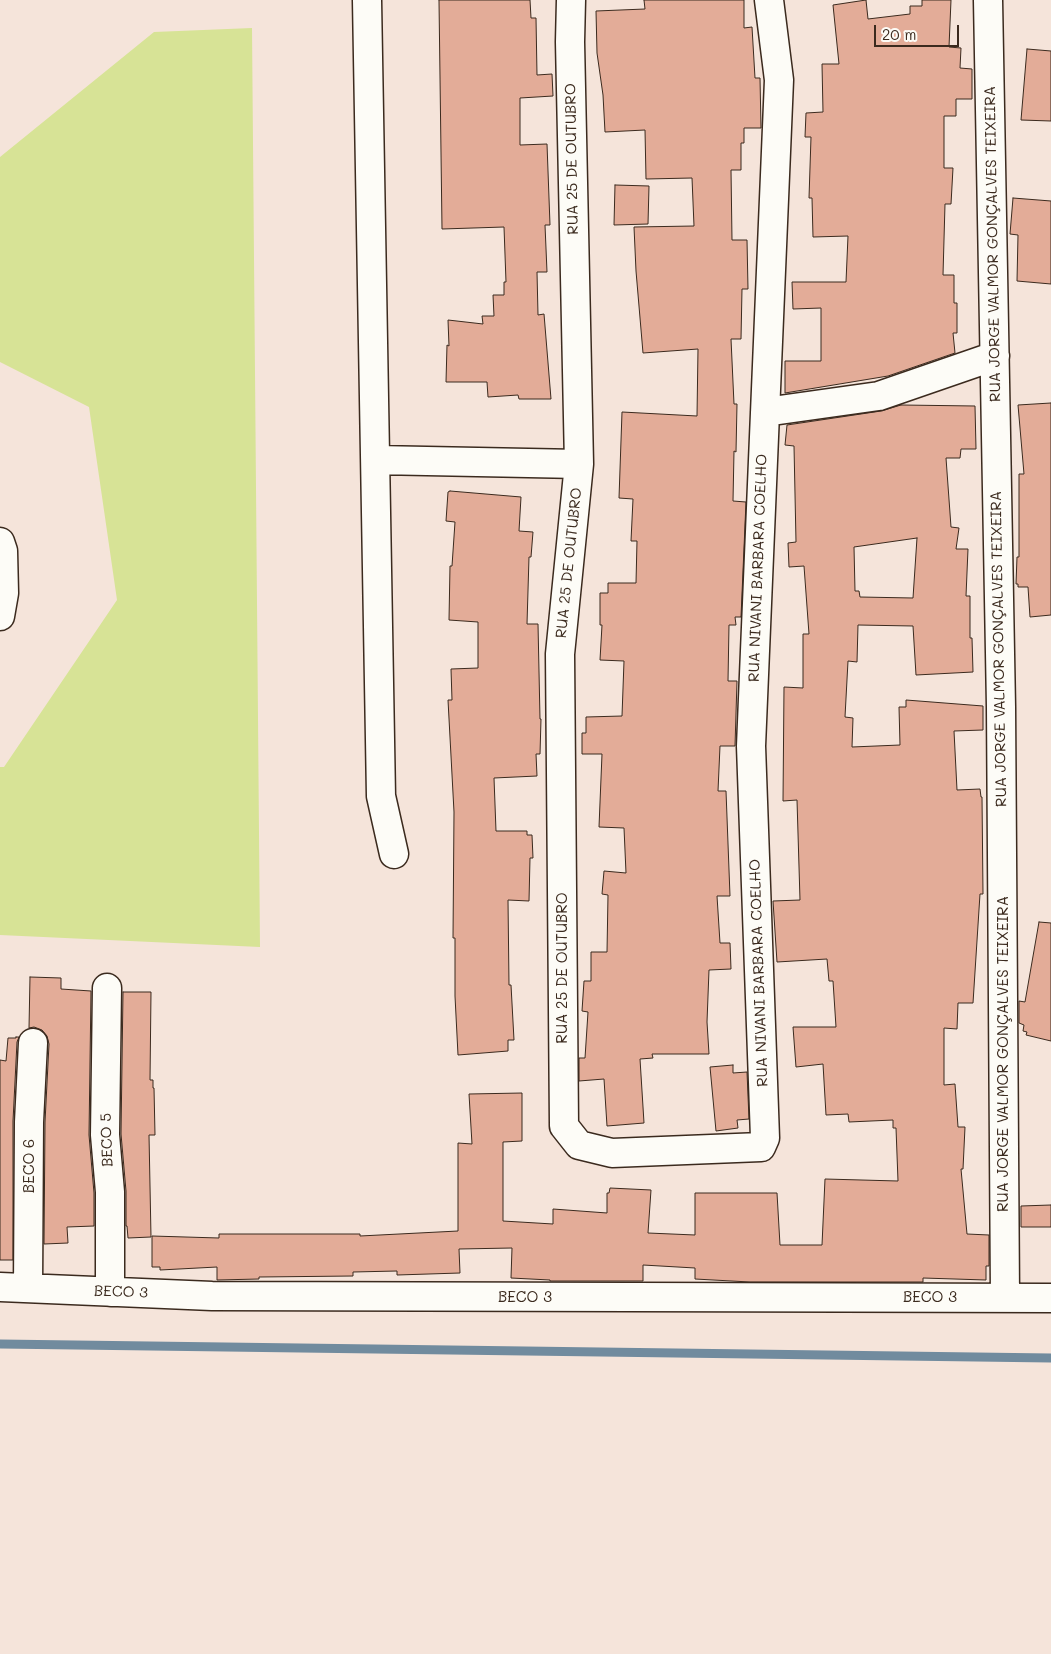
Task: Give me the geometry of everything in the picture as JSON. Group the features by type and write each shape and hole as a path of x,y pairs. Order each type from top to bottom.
{"street":[{"path":"367,0 381,796 394,854"},
{"name":"RUA 25 DE OUTUBRO","path":"564,1126 560,654 580,464 570,42 571,0"},
{"name":"RUA NIVANI BARBARA COELHO","path":"564,1126 579,1145 612,1153 761,1147 765,1138 750,746 780,80 769,0"},
{"name":"RUA JORGE VALMOR GONÇALVES TEIXEIRA","path":"988,0 1001,707 1005,1297"},
{"path":"765,412 879,396 995,356"},
{"path":"376,460 580,464"},
{"path":"0,542 3,551 4,593 0,616"},
{"name":"BECO 5","path":"107,988 106,1135 110,1192 110,1292"},
{"name":"BECO 6","path":"28,1288 29,1122 33,1043"},
{"name":"BECO 3","path":"0,1287 212,1296 1051,1298"}],"green space":[{"path":"252,28 260,947 0,935 0,767 4,767 117,600 89,407 0,362 0,157 154,32"}],"building":[{"path":"439,0 530,0 531,18 536,18 537,75 552,74 553,96 520,98 520,145 547,144 550,225 545,225 547,272 537,272 538,315 544,314 551,399 519,399 518,395 488,397 487,382 446,382 447,345 449,346 448,320 483,324 482,316 494,316 493,295 504,295 504,282 506,282 504,227 442,229"},
{"path":"644,0 744,0 744,28 752,27 755,78 760,78 761,128 744,128 744,143 741,143 741,170 731,170 732,240 747,240 748,289 742,289 741,339 731,339 734,404 737,404 733,501 746,502 741,617 735,617 736,625 729,625 728,681 737,681 735,746 720,746 718,791 726,791 730,896 717,896 720,943 730,943 731,969 709,970 707,1022 709,1054 652,1054 653,1058 640,1059 644,1123 607,1126 604,1079 579,1081 579,1058 585,1058 588,1012 582,1011 584,981 591,981 591,952 607,952 608,895 602,894 604,871 626,873 624,828 599,827 602,754 582,754 582,733 586,733 586,717 622,716 624,661 600,660 602,625 600,625 600,593 608,593 608,583 636,583 637,541 631,541 633,499 619,498 622,412 697,416 698,349 643,353 634,227 694,226 692,178 646,179 645,130 605,132 603,95 597,53 596,11 645,9"},
{"path":"866,0 868,19 910,14 910,6 922,6 922,0 951,0 949,47 961,48 960,68 972,69 972,99 956,99 956,116 944,116 944,168 953,168 951,204 945,204 943,275 954,275 954,303 957,303 957,333 953,333 955,353 888,376 785,393 785,361 821,361 821,308 793,309 792,282 846,282 848,236 813,237 812,198 809,198 811,137 805,137 806,113 823,112 822,64 839,64 833,5"},
{"path":"1027,49 1051,51 1051,121 1021,120"},
{"path":"615,185 649,186 648,224 614,225"},
{"path":"1013,198 1051,201 1051,284 1017,281 1018,235 1010,234"},
{"path":"1051,403 1051,615 1030,617 1028,587 1018,587 1018,584 1016,584 1017,557 1019,557 1019,474 1024,474 1018,405"},
{"path":"901,405 975,406 976,449 961,449 960,458 946,458 951,527 959,528 956,549 968,549 966,596 970,596 970,638 972,638 973,672 916,675 913,626 858,625 857,662 848,661 845,717 853,718 852,747 900,745 899,707 906,707 906,700 983,706 983,730 954,731 957,790 980,789 982,797 983,894 980,894 973,1003 958,1003 957,1029 944,1028 944,1085 955,1084 958,1127 965,1127 963,1169 961,1169 967,1234 989,1235 989,1266 986,1266 986,1280 923,1278 923,1282 750,1282 695,1279 695,1268 643,1265 643,1281 550,1281 511,1278 512,1248 459,1249 460,1273 397,1275 397,1271 353,1272 353,1276 259,1277 259,1279 217,1280 217,1267 160,1270 160,1267 152,1267 152,1236 219,1238 219,1234 360,1234 360,1236 458,1231 458,1143 472,1144 469,1094 522,1093 522,1141 503,1142 503,1221 553,1224 553,1209 607,1213 607,1193 609,1193 610,1188 651,1190 648,1233 695,1235 695,1193 777,1193 780,1245 822,1245 825,1179 898,1181 896,1128 893,1128 893,1120 849,1122 848,1114 826,1115 823,1064 796,1067 793,1027 836,1027 833,981 829,981 827,959 777,962 773,901 800,900 797,800 783,801 784,687 803,688 803,634 809,634 804,566 789,567 788,543 796,542 794,446 785,445 787,425 881,411","holes":["917,538 913,598 860,597 859,591 855,591 854,547"]},
{"path":"448,492 521,497 519,531 533,532 531,557 529,557 527,624 538,624 541,719 540,754 536,754 537,776 494,778 496,831 527,831 527,835 532,835 533,858 530,858 529,901 508,900 509,985 511,985 514,1040 508,1040 508,1051 458,1055 455,938 453,938 454,812 448,700 452,700 451,669 478,668 478,622 449,620 450,566 452,566 455,522 446,521"},
{"path":"1039,922 1051,923 1051,1041 1026,1035 1027,1032 1023,1031 1024,1025 1019,1023 1019,1001 1025,1002"},
{"path":"30,977 61,978 61,989 91,991 89,1135 94,1193 94,1226 67,1227 68,1243 44,1244 45,1122 49,1044 47,1036 42,1030 34,1027 29,1028"},
{"path":"123,992 151,992 150,1080 153,1080 154,1088 155,1135 149,1135 151,1237 128,1238 126,1226 126,1191 121,1134"},
{"path":"19,1037 17,1042 13,1121 13,1260 0,1260 0,1060 6,1061 8,1038"},
{"path":"733,1065 733,1073 747,1072 749,1119 737,1120 738,1128 716,1131 710,1067"},
{"path":"1051,1205 1051,1227 1021,1227 1021,1206"}],"waterway":[{"path":"0,1344 1051,1358"}]}
